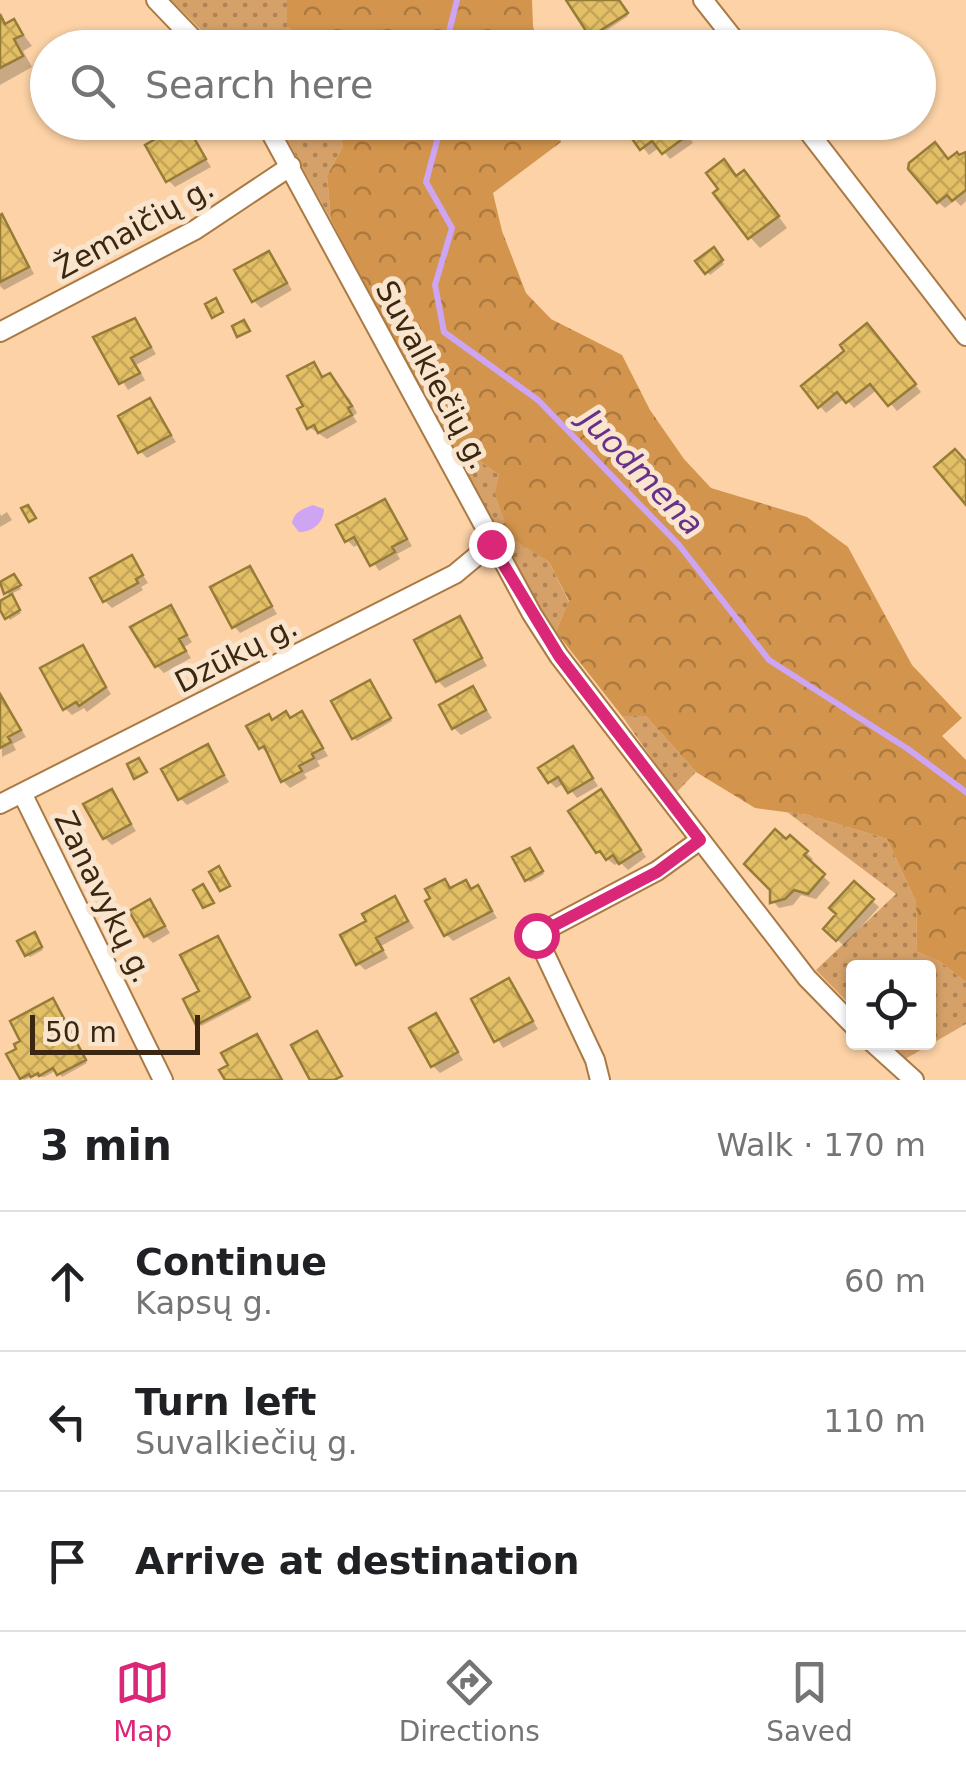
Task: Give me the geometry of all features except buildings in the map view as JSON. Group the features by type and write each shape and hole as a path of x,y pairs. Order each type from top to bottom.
{"street":[{"path":"156,0 185,30"},
{"path":"703,0 727,30"},
{"name":"Suvalkiečių g.","path":"276,140 491,544 559,656 807,978 846,1018"},
{"path":"815,140 966,336"},
{"name":"Žemaičių g.","path":"0,332 196,230 291,166"},
{"name":"Dzūkų g.","path":"0,804 455,574 491,544"},
{"name":"Zanavykų g.","path":"22,793 163,1080"},
{"path":"600,1080 595,1060 536,935 657,872 700,840"},
{"path":"881,1050 914,1080"}],"shaded area":[{"path":"171,0 287,0 287,27 292,30 201,30"},
{"path":"287,140 341,140 343,146 327,176 331,220"},
{"path":"451,451 477,459 499,475 511,537 549,562 569,602 556,632 498,540"},
{"path":"313,505 324,509 320,522 299,532 292,523 295,516"},
{"path":"622,716 646,716 696,772 676,793"},
{"path":"787,812 887,839 916,902 917,950 939,961 966,982 966,1024 936,1041 936,960 846,960 846,1001 816,970 896,894"},
{"path":"896,1050 921,1050 905,1059"}],"green space":[{"path":"287,0 532,0 534,30 292,30 287,27"},
{"path":"341,140 560,140 493,193 502,231 526,293 551,319 622,355 650,410 684,459 711,488 807,517 848,547 912,665 962,718 942,736 966,760 966,982 939,961 917,951 916,902 887,839 808,815 755,808 696,772 646,716 622,716 556,632 569,601 549,562 511,538 495,494 499,475 477,459 451,451 331,220 327,176 343,146"}],"waterway":[{"name":"Juodmena","path":"450,30 457,0"},
{"name":"Juodmena","path":"437,140 426,182 452,228 435,285 444,332 538,400 679,545 769,660 908,749 966,792"}],"route":[{"path":"491,544 559,656 700,840 657,872 536,935"}]}
